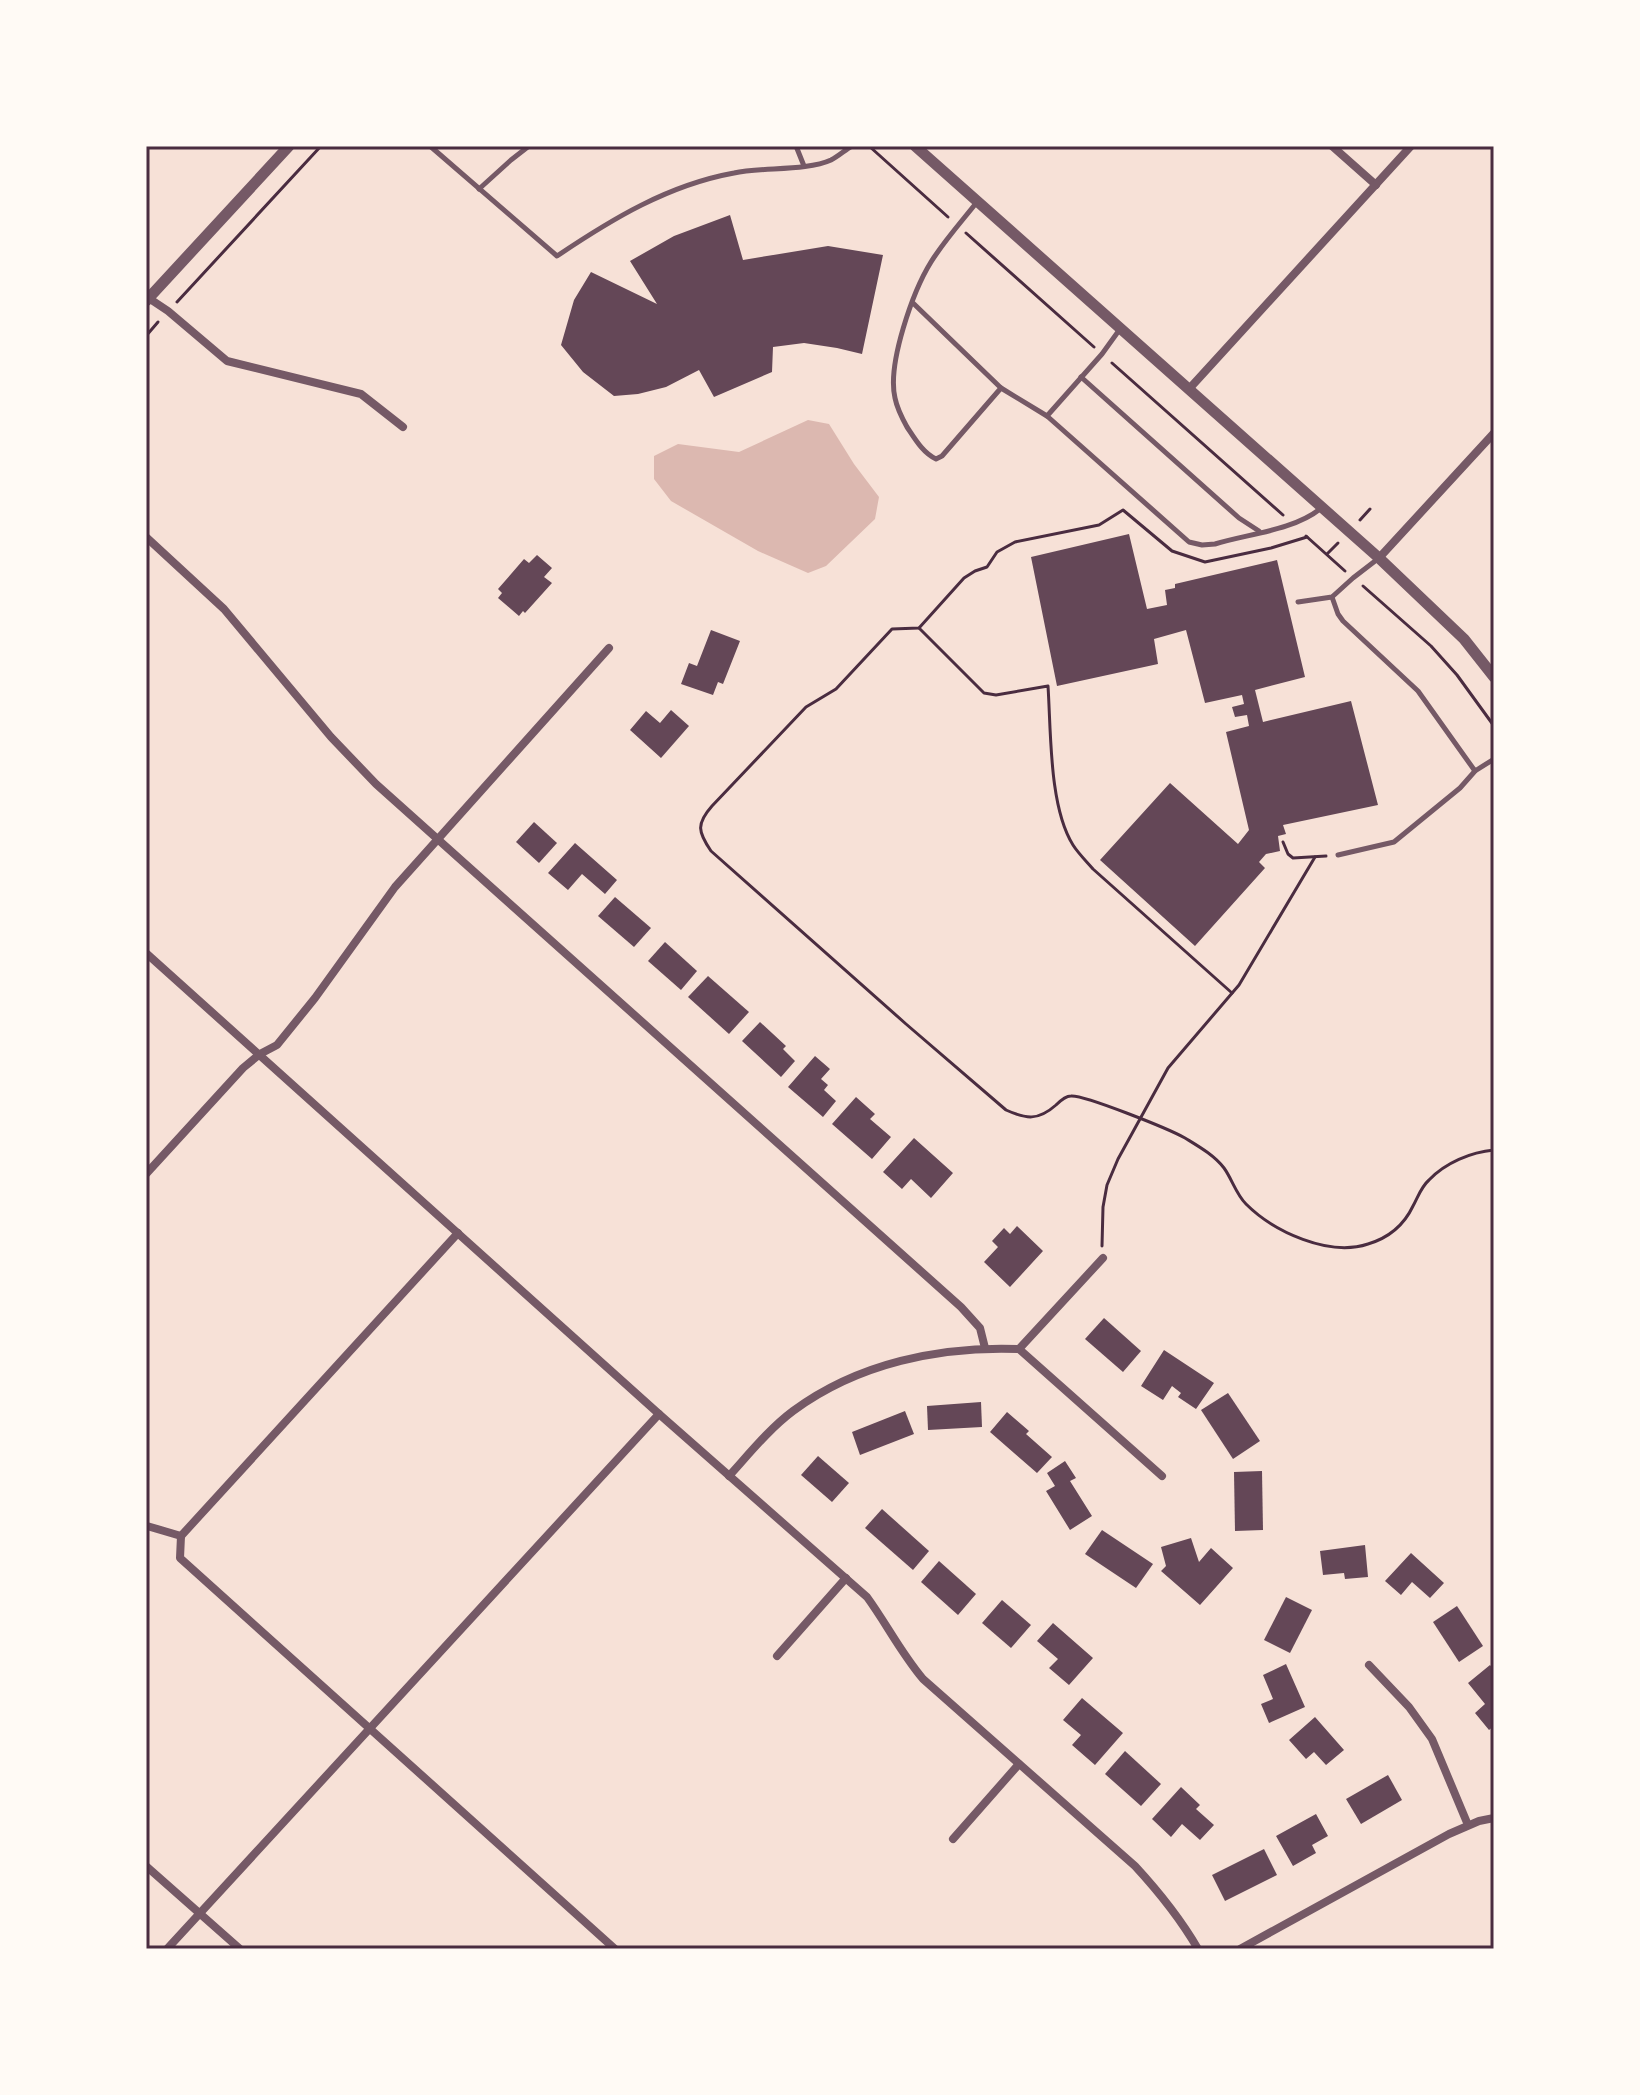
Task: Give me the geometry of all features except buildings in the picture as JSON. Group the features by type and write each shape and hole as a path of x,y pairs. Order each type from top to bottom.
{"street":[{"path":"289,146 147,299 168,311 227,361 361,394 403,427"},
{"path":"915,146 1379,558 1464,639 1494,677"},
{"path":"1332,146 1376,185"},
{"path":"1189,389 1411,146"},
{"path":"1379,558 1494,433"},
{"path":"146,537 224,609 331,737 376,784 961,1307 980,1328 985,1348"},
{"path":"146,1174 243,1068 277,1045 395,887 609,648"},
{"path":"146,953 867,1597 907,1660 923,1679 1135,1866 1159,1892 1198,1949"},
{"path":"458,1233 181,1536 180,1558 615,1949"},
{"path":"1019,1349 1103,1258"},
{"path":"729,1476 791,1412 833,1385 876,1368 923,1356 985,1348 1019,1349 1162,1476"},
{"path":"167,1949 659,1414"},
{"path":"147,1526 181,1536"},
{"path":"777,1656 846,1578"},
{"path":"1369,1665 1409,1707 1432,1739 1468,1825"},
{"path":"953,1839 1019,1764"},
{"path":"1240,1949 1468,1825 1494,1818"},
{"path":"146,1866 240,1949"}],"lane":[{"path":"430,146 557,256 601,227 679,188 734,173 804,166 830,160 852,146"},
{"path":"479,189 529,146"},
{"path":"796,146 804,166"},
{"path":"977,201 933,258 921,280 898,348 893,380 895,398 901,417 912,434 929,456 936,459 1001,388"},
{"path":"913,303 1001,388 1047,416 1189,542 1215,544 1293,524 1321,508"},
{"path":"1047,416 1102,354 1120,328"},
{"path":"1081,377 1239,518 1260,532"},
{"path":"1298,602 1332,597 1379,558"},
{"path":"1332,597 1343,621 1418,691 1475,771"},
{"path":"1338,855 1394,842 1460,788 1475,771 1494,759"}],"path":[{"path":"146,336 321,146"},
{"path":"869,146 1431,646 1457,675 1494,726"},
{"path":"1307,537 1205,562 1172,551 1123,510 1099,525 1015,542 997,552 987,567 964,578 919,628 892,629 836,689 806,707 702,818 700,828 711,851 1006,1110 1034,1118 1047,1113 1069,1096 1099,1104 1186,1138 1213,1156 1224,1168 1244,1202 1294,1236 1330,1248 1345,1249 1369,1244 1404,1223 1428,1180 1465,1157 1494,1150"},
{"path":"919,628 984,693 996,695 1048,686 1056,789 1061,819 1073,845 1093,869 1232,993"},
{"path":"1283,842 1293,858 1338,855"},
{"path":"1103,1258 1103,1207 1107,1185 1118,1159 1168,1068 1232,993 1315,857"}],"shaded area":[{"path":"808,420 829,424 879,497 875,519 826,566 808,573 758,551 671,501 654,479 654,456 678,444 739,452"}]}
